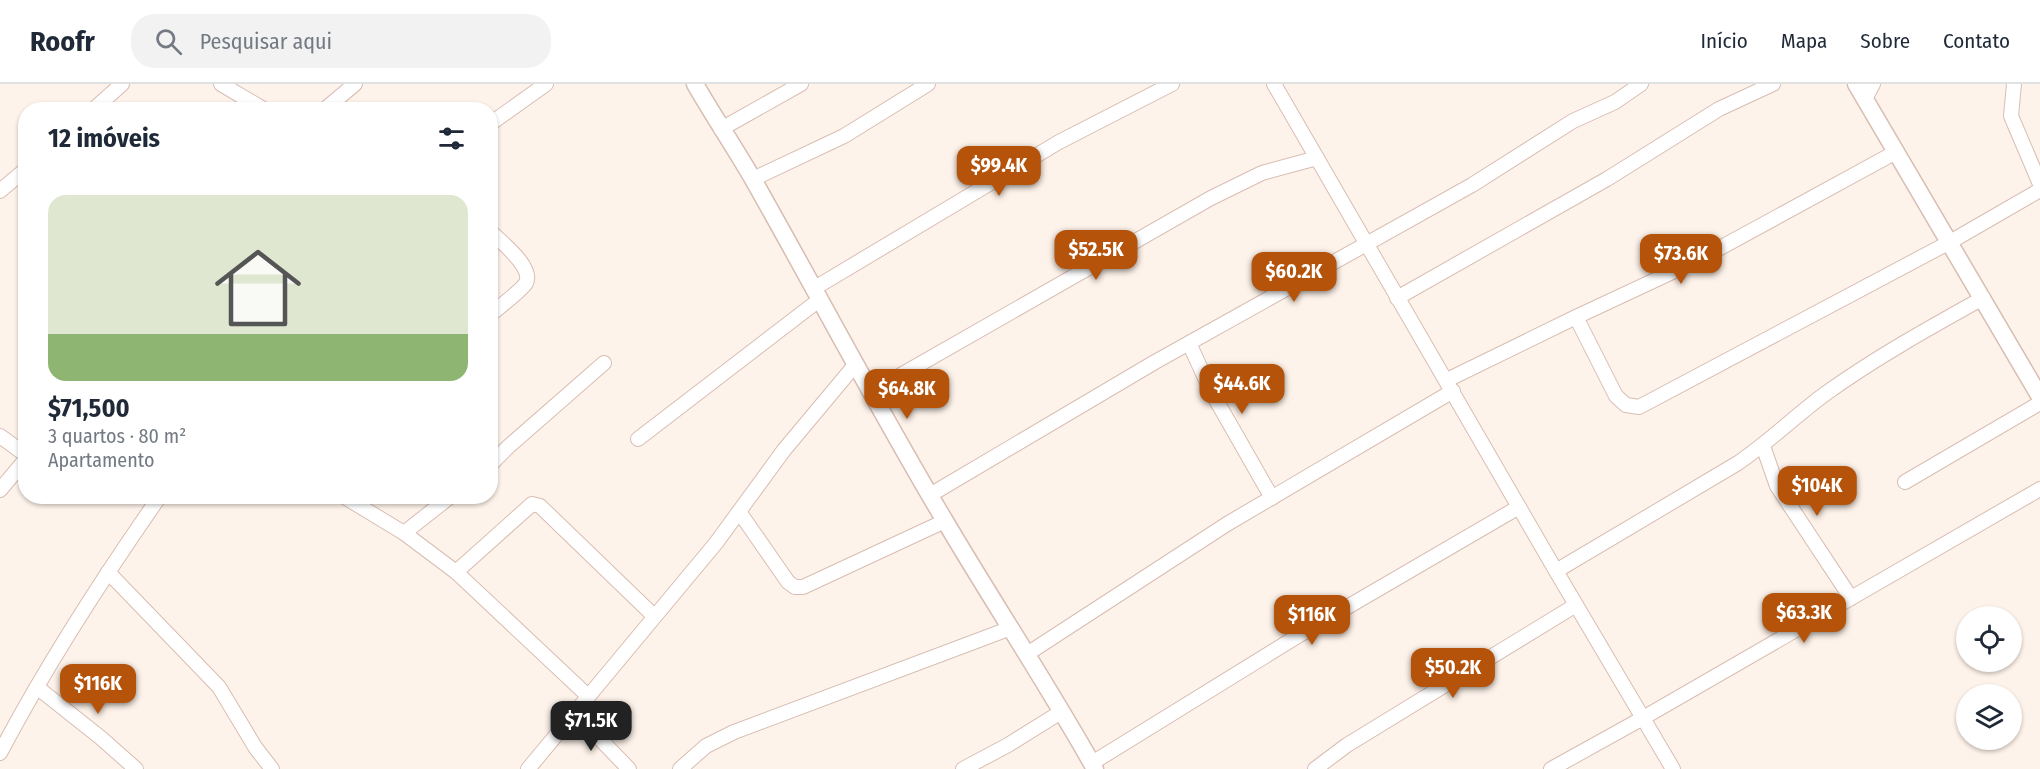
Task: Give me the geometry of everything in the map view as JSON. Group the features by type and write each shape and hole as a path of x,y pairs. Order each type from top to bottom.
{"street":[{"path":"102,102 123,84"},
{"path":"221,84 251,102"},
{"path":"334,102 355,84"},
{"path":"498,118 546,84"},
{"path":"695,84 753,179 870,392 945,521 1094,766 1300,634 1519,507"},
{"path":"721,129 801,84"},
{"path":"753,179 844,136 928,84"},
{"path":"638,439 816,294 1059,142 1172,84"},
{"path":"1274,84 1396,298 1450,386 1556,572 1673,769"},
{"path":"930,495 1189,343 1472,185 1573,121 1615,102 1641,84"},
{"path":"1396,298 1607,179 1719,110 1773,84"},
{"path":"1856,84 1869,91 1896,152 2040,397"},
{"path":"2013,84 2011,116 2040,184"},
{"path":"1027,654 1227,524 1450,386 1576,316 1698,260 1896,152"},
{"path":"870,392 1211,198 1262,173 1317,158"},
{"path":"0,191 18,176"},
{"path":"1576,316 1616,396 1626,405 1639,407 1950,242 2040,190"},
{"path":"498,239 523,264 528,273 525,284 498,308"},
{"path":"1556,572 1738,463 1763,446 1823,395 1882,354 1983,298"},
{"path":"1189,343 1210,391 1272,498"},
{"path":"498,457 604,363"},
{"path":"528,769 740,513 784,450 855,365"},
{"path":"1905,482 2040,403"},
{"path":"0,436 18,451"},
{"path":"1763,446 1777,486 1851,598"},
{"path":"0,490 18,467"},
{"path":"1551,769 2040,489"},
{"path":"0,753 18,718 108,572 155,504"},
{"path":"356,504 404,533 456,572 588,696"},
{"path":"404,533 441,504"},
{"path":"456,572 532,504 540,506 654,616"},
{"path":"740,513 788,582 795,587 803,587 945,521"},
{"path":"108,572 219,687 255,747 272,769"},
{"path":"1315,769 1347,745 1576,605"},
{"path":"680,769 706,746 734,732 1011,628"},
{"path":"38,688 136,769"},
{"path":"963,769 1008,745 1061,712"},
{"path":"575,713 629,769"}]}
